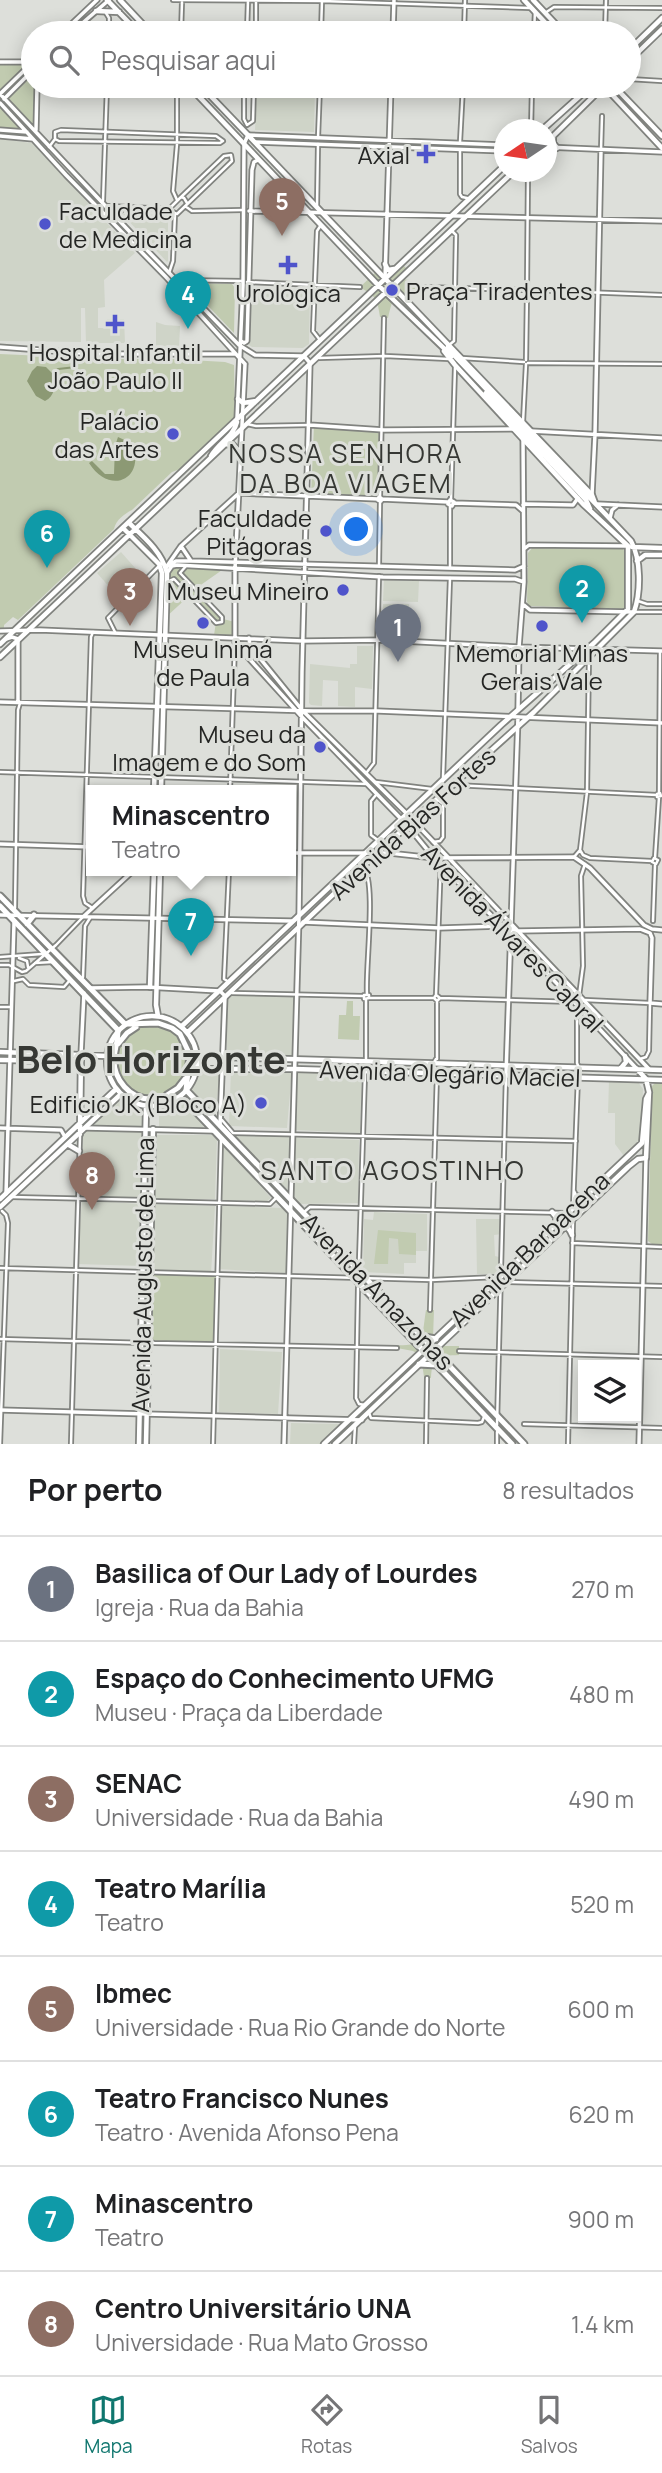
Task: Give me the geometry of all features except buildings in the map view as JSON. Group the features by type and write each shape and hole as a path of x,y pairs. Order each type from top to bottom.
{"main road":[{"path":"108,0 128,21"},
{"path":"120,0 140,21"},
{"path":"524,0 544,21"},
{"path":"534,0 553,21"},
{"path":"96,11 119,12"},
{"path":"641,38 662,18"},
{"path":"641,49 662,29"},
{"path":"200,98 378,285 611,520 631,546 637,561 637,600 634,612"},
{"path":"212,98 315,202 450,355 523,422 526,432 578,498 631,546 662,548"},
{"path":"554,119 578,98"},
{"path":"557,133 592,98"},
{"path":"615,98 662,150"},
{"path":"626,98 662,136"},
{"path":"235,122 244,119"},
{"path":"4,636 14,631 124,529 494,176"},
{"path":"0,657 131,536 391,286 454,233 466,217 503,182"},
{"path":"310,213 315,202"},
{"path":"441,217 445,223"},
{"path":"385,264 388,270 395,269"},
{"path":"450,355 458,373 509,423 526,432 592,495 595,503"},
{"path":"241,401 257,401"},
{"path":"242,416 247,424"},
{"path":"209,460 215,448 234,430 237,421"},
{"path":"526,432 586,500 590,509"},
{"path":"225,444 233,445 240,452"},
{"path":"586,500 595,503"},
{"path":"129,523 160,556 165,571 167,582 162,635"},
{"path":"124,529 165,571 160,706 161,785"},
{"path":"624,612 628,605 631,546"},
{"path":"637,561 645,555 662,555"},
{"name":"Avenida Bias Fortes","path":"188,1032 298,928 299,920 366,853 624,612"},
{"name":"Avenida Bias Fortes","path":"182,1026 435,800 458,784 527,717 536,715 634,612"},
{"path":"154,785 160,706"},
{"path":"387,844 386,849 390,853"},
{"path":"154,876 158,1016"},
{"path":"150,987 160,876"},
{"path":"0,896 45,954 118,1030 114,1066 124,1086 142,1097 178,1098"},
{"path":"0,906 27,924 125,1024 163,1024 180,1034 188,1049 190,1062 187,1090"},
{"path":"27,924 34,915"},
{"path":"141,1016 158,1016 182,1026 188,1032 197,1053 197,1069 187,1090 178,1098 163,1105 146,1106 128,1100 116,1089 108,1073 107,1056 109,1045 125,1024 141,1016"},
{"path":"117,1045 127,1033 139,1025"},
{"path":"0,1052 107,1056"},
{"path":"80,1134 81,1054"},
{"path":"620,1069 625,1062 625,1056"},
{"name":"Avenida Olegário Maciel","path":"223,1057 662,1070"},
{"path":"0,1060 80,1062"},
{"name":"Avenida Olegário Maciel","path":"197,1069 223,1067 662,1080"},
{"name":"Avenida Álvares Cabral","path":"637,1069 646,1079"},
{"path":"163,1097 177,1088 188,1073"},
{"path":"646,1079 649,1092 646,1158"},
{"path":"1,1210 4,1198 116,1089"},
{"name":"Avenida Amazonas","path":"187,1090 218,1128 221,1137 277,1198 512,1444"},
{"name":"Avenida Barbacena","path":"335,1444 428,1356 436,1339 644,1141 646,1099 649,1092"},
{"path":"4,1198 68,1145 121,1094"},
{"name":"Avenida Amazonas","path":"178,1098 185,1100 218,1128 524,1444"},
{"name":"Avenida Augusto de Lima","path":"139,1444 146,1106"},
{"name":"Avenida Augusto de Lima","path":"146,1444 153,1129"},
{"path":"68,1145 79,1151"},
{"name":"Avenida Barbacena","path":"324,1444 343,1422 366,1405 423,1350 432,1347 504,1284 626,1169 638,1159 646,1158"},
{"path":"621,1163 626,1169"},
{"path":"597,1184 603,1191"},
{"path":"583,1197 589,1204"},
{"path":"552,1212 556,1217 555,1224 566,1226 572,1235"},
{"path":"290,1224 299,1220"},
{"path":"501,1276 504,1284"},
{"path":"421,1336 436,1339"},
{"path":"419,1364 437,1365"},
{"path":"388,1383 394,1388"}],"street":[{"path":"74,21 97,0"},
{"path":"85,21 108,0"},
{"path":"173,0 465,2 533,9 534,21"},
{"path":"182,21 183,0"},
{"path":"321,21 322,0"},
{"path":"606,0 606,21"},
{"path":"247,21 248,1"},
{"path":"256,21 257,1"},
{"path":"393,21 394,1"},
{"path":"464,21 465,2"},
{"path":"545,13 554,7 662,8"},
{"path":"656,7 660,9 662,18"},
{"path":"105,11 109,21"},
{"path":"0,62 21,62"},
{"path":"21,74 0,94 4,99 164,268 167,275 176,280 245,350 255,355"},
{"path":"641,79 662,80"},
{"path":"21,82 0,102 167,275 245,363"},
{"path":"36,133 37,98"},
{"path":"104,205 107,98"},
{"path":"177,98 173,191 179,199"},
{"path":"244,98 244,119 247,125 253,121 254,98"},
{"path":"318,138 320,98"},
{"path":"384,279 391,98"},
{"path":"460,142 462,98"},
{"path":"531,119 532,98"},
{"path":"592,495 603,116"},
{"path":"13,131 19,128 15,119"},
{"path":"0,130 36,133"},
{"path":"49,147 55,139 54,133 59,130 216,136 223,141 177,144 55,139"},
{"path":"230,785 242,416 238,356 240,339 243,343 247,341 244,144 248,135 494,144"},
{"path":"0,136 33,139"},
{"path":"255,142 494,151"},
{"path":"315,202 318,144"},
{"path":"557,148 662,150"},
{"path":"460,150 460,194 470,198"},
{"path":"170,209 224,156 231,155 232,161 175,214"},
{"path":"246,209 254,162 259,160"},
{"path":"205,174 208,174 211,181"},
{"path":"523,422 528,182"},
{"path":"94,194 101,193 104,188"},
{"path":"179,199 184,198 192,211 246,209 327,215 662,221"},
{"path":"104,205 170,209 175,214 173,261 167,275"},
{"path":"117,219 123,207"},
{"path":"320,341 313,331 317,231 321,225"},
{"path":"450,355 454,341 457,288 454,233"},
{"path":"164,268 169,267 173,261"},
{"path":"176,280 360,287"},
{"path":"422,287 662,295"},
{"path":"379,566 384,318"},
{"path":"220,354 225,352 226,344"},
{"path":"0,347 94,355 238,356"},
{"path":"237,421 248,358 255,355 304,356 310,363 310,425 303,640 299,920"},
{"path":"316,358 450,355 526,362 662,364"},
{"path":"450,568 453,430 458,373"},
{"path":"505,430 509,423"},
{"path":"247,424 382,430 505,430 662,438"},
{"path":"0,1268 356,1280 365,1277 430,1280 501,1276 507,1000 514,859 519,648 524,582 523,499 526,432"},
{"path":"165,571 181,546 239,493 516,505 523,511"},
{"path":"523,505 573,505 578,498"},
{"path":"516,505 523,499"},
{"path":"595,503 662,507"},
{"path":"611,520 612,510 618,505"},
{"path":"524,549 529,545 631,546"},
{"path":"181,546 191,561"},
{"path":"160,556 172,561 515,569 524,566"},
{"path":"115,633 108,618 159,564"},
{"path":"165,571 172,566 186,566 379,576 514,579 524,582"},
{"path":"167,582 174,579 216,623 222,622 222,617 180,573 186,566"},
{"path":"367,772 374,763 379,576"},
{"path":"443,780 450,578"},
{"path":"637,600 662,604"},
{"path":"523,603 530,610 662,612"},
{"path":"14,631 376,640 519,648 661,651 660,795 653,921"},
{"path":"88,785 93,632"},
{"path":"4,636 18,639 19,702 12,1007 4,1198 144,1200"},
{"name":"Avenida Álvares Cabral","path":"249,638 250,646 303,710 367,772 444,857 504,916 510,928 565,992 637,1069"},
{"name":"Avenida Álvares Cabral","path":"235,643 302,717 407,825 434,858 503,926 518,931 649,1069"},
{"path":"574,857 580,850 587,792 589,657"},
{"path":"0,702 527,717"},
{"path":"10,702 18,710"},
{"path":"536,715 661,723"},
{"path":"444,768 451,773"},
{"path":"0,772 367,784"},
{"path":"376,782 434,789"},
{"path":"458,784 660,795"},
{"path":"377,794 371,801 371,835 379,841"},
{"path":"433,842 440,841 443,837 443,804 440,800 435,800"},
{"path":"86,823 83,896 88,908 96,908"},
{"path":"0,844 85,847"},
{"path":"580,850 590,858 656,861"},
{"path":"296,854 390,853 434,858 514,859 574,857 585,864 651,935 649,1051 646,1057 640,1059"},
{"path":"430,1310 437,1073 433,1064 436,1059 444,857"},
{"path":"585,864 581,876 581,998 600,1002 662,1004"},
{"path":"363,866 369,874 366,1062"},
{"path":"0,965 26,971 128,876"},
{"path":"229,876 224,979 229,982"},
{"path":"96,908 97,918"},
{"path":"0,915 299,920 440,928 503,926 504,916"},
{"path":"83,981 85,926 90,918"},
{"path":"518,931 642,927 662,930"},
{"path":"284,1444 298,928"},
{"path":"0,957 45,954"},
{"path":"12,957 27,961 26,971"},
{"path":"35,963 53,962"},
{"path":"566,983 575,984 580,978"},
{"path":"12,982 23,979 29,985 64,987 70,980"},
{"path":"81,1054 83,994 90,988 150,987 220,991 227,995 296,993 575,1002"},
{"path":"560,1001 565,992"},
{"path":"80,1123 86,1128 218,1128 221,1118 227,995"},
{"path":"595,1013 594,1006 600,1002"},
{"path":"0,1006 12,1007"},
{"path":"579,1068 577,1016 582,1012 587,1015"},
{"path":"436,1059 440,1064"},
{"path":"354,1266 359,1262 365,1071"},
{"path":"573,1207 578,1077"},
{"path":"221,1118 233,1133 576,1141"},
{"path":"0,1128 61,1130 65,1138"},
{"path":"71,1444 80,1134"},
{"path":"213,1444 221,1137"},
{"path":"639,1444 646,1158"},
{"path":"574,1191 576,1195 583,1197"},
{"path":"151,1201 270,1203 277,1198"},
{"path":"303,1213 310,1207 566,1213"},
{"path":"0,1444 8,1223 1,1210"},
{"path":"568,1444 573,1219"},
{"path":"572,1243 662,1247"},
{"path":"356,1280 365,1277"},
{"path":"356,1280 356,1398 359,1404 366,1405"},
{"path":"497,1444 504,1284 662,1286"},
{"path":"358,1297 365,1290"},
{"path":"2,1339 397,1348"},
{"path":"459,1351 662,1357"},
{"path":"426,1444 427,1378"},
{"path":"488,1406 497,1403"},
{"path":"1,1410 72,1410 343,1422"},
{"path":"370,1412 371,1419 480,1423 484,1413"},
{"path":"349,1420 362,1420"},
{"path":"524,1424 662,1428"},
{"path":"354,1444 355,1426"},
{"path":"344,1435 350,1434 355,1438"}],"shaded area":[{"path":"0,61 21,61 21,98 38,98 37,134 0,132"},
{"path":"256,98 315,98 314,132 255,130"},
{"path":"0,139 32,143 135,253 104,280 105,307 98,308 98,328 106,328 107,319 124,319 125,343 86,343 85,308 81,308 81,342 0,341"},
{"path":"123,215 168,215 167,262"},
{"name":"Praça Tiradentes","path":"401,263 408,270 401,279 417,281 422,287 415,292 397,295 388,318 380,317 375,298 360,287 377,271 384,279"},
{"path":"186,283 232,284 235,288 234,333"},
{"path":"250,288 310,289 309,344 303,348 249,345"},
{"path":"156,322 180,326 179,347 156,346"},
{"path":"0,354 225,362 234,365 235,415 231,424 121,518 114,529 18,620 13,617 4,625 4,629 0,629"},
{"path":"37,366 46,367 55,376 53,394 45,401 36,396 27,381"},
{"path":"314,425 379,428 379,497 311,496"},
{"path":"118,437 133,444 135,457 130,475 115,481 97,473 89,463 92,461 105,474 114,474 113,444"},
{"path":"533,547 623,549 626,554 625,609 529,606 528,553"},
{"path":"121,552 143,577 119,598 97,573"},
{"path":"172,566 225,568 195,589 223,619 235,622 235,636 214,635 216,622 190,595 165,618 167,573"},
{"path":"384,580 419,581 418,602 383,601"},
{"path":"383,604 409,604 409,618 400,619 400,635 383,635"},
{"path":"357,646 373,646 372,689 355,687 355,707 338,706 338,681 323,680 322,706 311,705 310,664 350,668 350,664 357,664"},
{"path":"295,994 293,1057 227,1055 227,1000 231,995"},
{"path":"347,1001 353,1001 353,1016 360,1016 359,1040 338,1039 339,1015 346,1015"},
{"path":"159,1026 172,1032 181,1041 185,1047 185,1075 177,1086 166,1094 145,1096 127,1086 119,1075 117,1054 127,1036 138,1028"},
{"path":"231,1069 292,1070 287,1128 229,1126"},
{"path":"220,1070 215,1118 191,1092 199,1071"},
{"path":"297,1071 362,1072 360,1133 296,1130"},
{"path":"609,1081 638,1082 643,1089 641,1137 624,1156 615,1144 615,1113 608,1113"},
{"path":"662,1083 662,1245 648,1241 652,1086"},
{"path":"121,1100 142,1107 142,1127 94,1124"},
{"path":"181,1101 204,1126 159,1128 159,1109"},
{"path":"87,1131 144,1131 143,1197 81,1197 83,1134"},
{"path":"234,1133 290,1137 287,1194 233,1137"},
{"path":"157,1135 214,1135 217,1138 215,1199 155,1199"},
{"path":"296,1138 359,1140 358,1203 298,1204 293,1200"},
{"path":"224,1145 271,1198 267,1201 221,1200"},
{"path":"82,1200 139,1204 142,1266 77,1264"},
{"path":"154,1204 215,1206 211,1274 152,1271"},
{"path":"223,1206 283,1208 287,1212 286,1273 217,1269 220,1209"},
{"path":"374,1212 427,1214 427,1251 416,1251 416,1263 404,1263 404,1274 363,1272 364,1219 373,1220"},
{"path":"476,1219 501,1219 502,1234 494,1235 495,1256 499,1257 498,1274 477,1274"},
{"path":"378,1230 416,1233 416,1255 399,1254 398,1239 389,1238 388,1264 374,1264"},
{"path":"150,1271 217,1274 216,1345 148,1343"},
{"path":"426,1310 434,1310 433,1338 445,1346 459,1346 459,1355 442,1357 435,1361 431,1378 424,1377 421,1356 413,1351 397,1348 398,1345 414,1344 418,1341 423,1332"},
{"path":"220,1349 282,1352 278,1414 219,1412"},
{"path":"291,1423 340,1425 322,1444 290,1444"}],"waterway":[{"path":"53,373 58,369 76,367"}],"place":[{"name":"Axial","path":"426,154"},
{"name":"Faculdade de Medicina","path":"45,224"},
{"name":"Ibmec","path":"282,236"},
{"name":"Urológica","path":"288,265"},
{"name":"Praça Tiradentes","path":"392,290"},
{"name":"Hospital Infantil João Paulo II","path":"115,324"},
{"name":"Teatro Marília","path":"188,329"},
{"name":"Palácio das Artes","path":"173,434"},
{"name":"Faculdade Pitágoras","path":"326,531"},
{"name":"Teatro Francisco Nunes","path":"47,568"},
{"name":"Museu Mineiro","path":"343,590"},
{"name":"Museu Inimá de Paula","path":"203,623"},
{"name":"Espaço do Conhecimento UFMG","path":"582,623"},
{"name":"SENAC","path":"130,626"},
{"name":"Memorial Minas Gerais Vale","path":"542,626"},
{"name":"Basilica of Our Lady of Lourdes","path":"398,662"},
{"name":"Museu da Imagem e do Som","path":"320,747"},
{"name":"Minascentro","path":"191,956"},
{"name":"Edificio JK (Bloco A)","path":"261,1103"},
{"name":"Centro Universitário UNA","path":"92,1210"}],"district":[{"name":"NOSSA SENHORA DA BOA VIAGEM","path":"346,468"},
{"name":"Belo Horizonte","path":"151,1058"},
{"name":"SANTO AGOSTINHO","path":"393,1170"}]}
